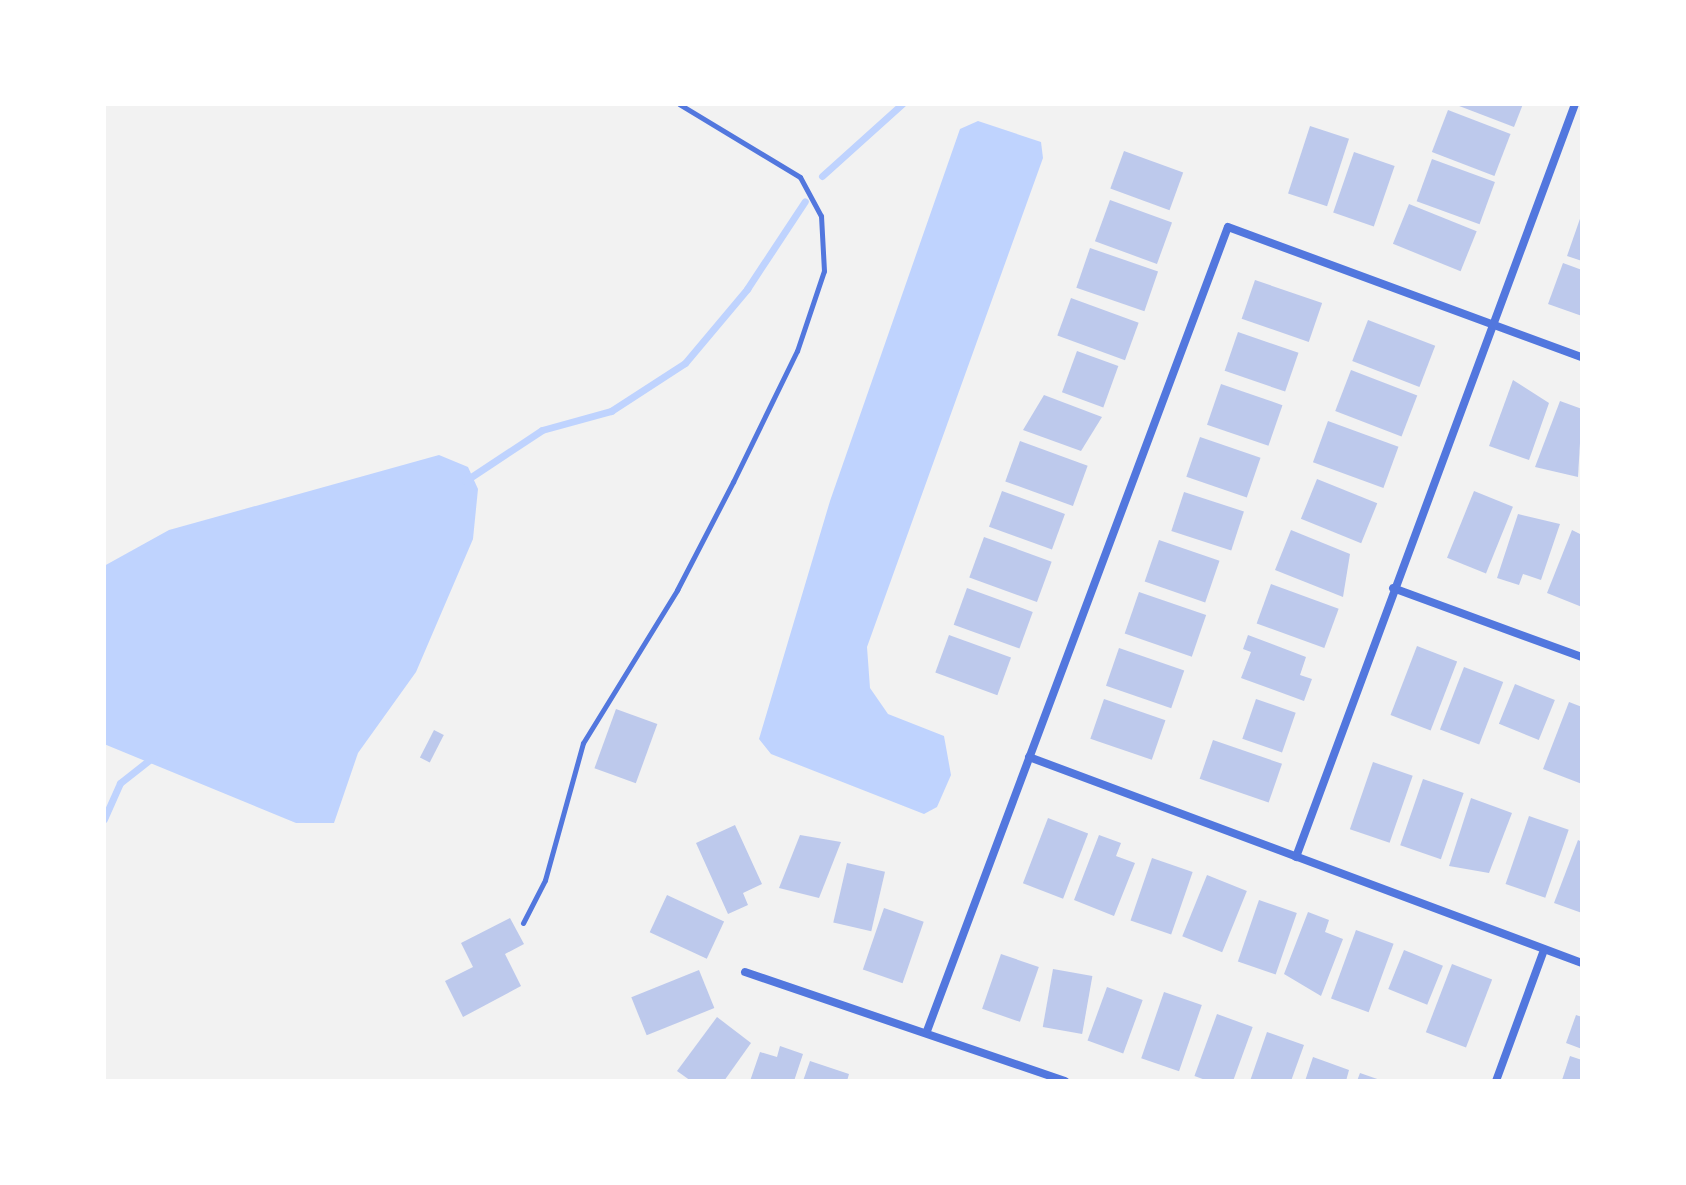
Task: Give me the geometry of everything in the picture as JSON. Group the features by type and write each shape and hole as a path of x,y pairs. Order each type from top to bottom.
{"street":[{"path":"1296,857 1393,588 1575,104"},
{"path":"927,1031 1228,227 1582,357"},
{"path":"1393,588 1582,657"},
{"path":"1029,757 1582,963"},
{"path":"1496,1081 1544,950"},
{"path":"745,972 927,1031 1065,1081"}],"lane":[{"path":"523,923 545,880 583,743 733,482 797,351 824,271 821,216 800,177 679,104"}],"water":[{"path":"978,121 1041,142 1043,158 867,647 870,688 888,714 944,736 951,775 937,807 924,814 771,754 759,739 830,501 960,129"},
{"path":"439,455 468,467 478,489 473,539 416,672 358,753 334,823 296,823 104,744 104,566 169,530"}],"building":[{"path":"1454,104 1523,104 1514,127"},
{"path":"1448,110 1511,134 1494,176 1432,152"},
{"path":"1310,126 1349,139 1327,206 1288,194"},
{"path":"1124,151 1183,173 1170,210 1110,189"},
{"path":"1354,152 1395,166 1374,227 1333,213"},
{"path":"1432,159 1495,182 1480,224 1417,201"},
{"path":"1110,200 1172,223 1157,264 1095,241"},
{"path":"1409,204 1477,231 1461,271 1393,244"},
{"path":"1582,213 1582,261 1567,256"},
{"path":"1090,248 1158,271 1144,311 1076,288"},
{"path":"1563,263 1582,270 1582,316 1548,304"},
{"path":"1255,280 1322,303 1309,342 1242,319"},
{"path":"1071,298 1139,323 1125,360 1057,336"},
{"path":"1368,320 1435,346 1419,387 1352,361"},
{"path":"1238,332 1299,353 1285,392 1225,371"},
{"path":"1077,351 1118,366 1103,407 1062,392"},
{"path":"1351,370 1417,395 1402,437 1335,411"},
{"path":"1513,380 1549,403 1529,460 1489,446"},
{"path":"1221,384 1282,405 1268,446 1207,425"},
{"path":"1044,395 1102,417 1081,451 1023,430"},
{"path":"1560,401 1582,409 1578,477 1535,467"},
{"path":"1328,421 1398,447 1383,488 1313,462"},
{"path":"1200,437 1261,458 1247,498 1186,477"},
{"path":"1020,441 1088,466 1073,506 1005,481"},
{"path":"1317,479 1377,503 1361,543 1301,519"},
{"path":"1002,491 1065,514 1052,550 989,527"},
{"path":"1474,491 1513,507 1486,573 1447,558"},
{"path":"1184,492 1244,511 1231,550 1171,531"},
{"path":"1518,514 1560,524 1541,580 1523,574 1519,585 1497,578"},
{"path":"1291,530 1350,554 1343,597 1275,570"},
{"path":"1572,530 1582,535 1582,607 1547,593"},
{"path":"984,537 1052,562 1037,602 969,577"},
{"path":"1159,540 1220,561 1205,602 1145,582"},
{"path":"1271,584 1339,609 1324,648 1257,623"},
{"path":"967,588 1033,612 1019,649 954,625"},
{"path":"1139,592 1206,615 1192,657 1125,634"},
{"path":"949,635 1011,658 997,695 935,673"},
{"path":"1248,635 1306,657 1300,675 1312,679 1304,701 1241,678 1251,652 1243,649"},
{"path":"1417,646 1457,661 1431,730 1390,715"},
{"path":"1119,648 1184,670 1171,708 1106,686"},
{"path":"1464,667 1503,682 1479,745 1440,730"},
{"path":"1515,684 1555,700 1539,740 1499,724"},
{"path":"1104,699 1165,720 1152,760 1090,739"},
{"path":"1256,699 1296,713 1282,752 1242,739"},
{"path":"1569,702 1582,707 1582,784 1543,769"},
{"path":"616,709 657,724 636,783 594,768"},
{"path":"434,730 444,735 430,763 420,758"},
{"path":"1213,740 1282,764 1269,803 1200,779"},
{"path":"1373,762 1413,776 1390,843 1350,829"},
{"path":"1423,779 1464,793 1441,859 1400,845"},
{"path":"1471,798 1512,813 1489,873 1449,866"},
{"path":"1529,816 1569,830 1545,898 1506,884"},
{"path":"1048,818 1088,833 1063,899 1023,883"},
{"path":"735,825 762,884 743,893 748,905 728,914 696,843"},
{"path":"800,835 841,842 819,898 779,888"},
{"path":"1099,835 1121,843 1116,856 1135,863 1114,916 1074,900"},
{"path":"1578,840 1582,842 1582,913 1554,903"},
{"path":"1152,858 1193,872 1171,934 1131,920"},
{"path":"847,863 885,872 871,931 833,922"},
{"path":"1207,875 1247,891 1222,952 1182,936"},
{"path":"667,895 724,922 707,959 650,932"},
{"path":"1259,900 1297,913 1276,974 1238,961"},
{"path":"884,908 924,922 903,983 863,969"},
{"path":"1308,912 1329,920 1325,932 1343,939 1321,996 1284,974"},
{"path":"510,918 524,944 505,954 521,986 463,1017 445,981 473,967 461,943"},
{"path":"1356,930 1394,944 1369,1012 1331,999"},
{"path":"1404,950 1443,966 1427,1005 1388,989"},
{"path":"1001,954 1039,967 1020,1022 982,1009"},
{"path":"1452,964 1492,979 1466,1048 1426,1032"},
{"path":"1053,969 1092,976 1082,1034 1043,1027"},
{"path":"699,970 714,1008 647,1035 631,997"},
{"path":"1107,987 1143,1000 1123,1054 1088,1041"},
{"path":"1164,992 1202,1005 1179,1071 1141,1058"},
{"path":"1217,1014 1253,1027 1233,1081 1208,1081 1194,1076"},
{"path":"1576,1015 1582,1017 1582,1049 1566,1043"},
{"path":"717,1017 751,1043 724,1081 691,1081 677,1071"},
{"path":"1267,1032 1304,1045 1291,1081 1250,1081"},
{"path":"780,1046 803,1054 794,1081 750,1081 760,1052 777,1057"},
{"path":"1570,1056 1582,1060 1582,1081 1551,1081 1562,1080"},
{"path":"1313,1057 1349,1070 1346,1081 1305,1081"},
{"path":"810,1061 849,1074 847,1081 803,1081"},
{"path":"1360,1073 1383,1081 1357,1081"}],"waterway":[{"path":"822,176 902,104"},
{"path":"465,481 542,430 611,411 685,363 747,289 805,201"},
{"path":"104,819 120,783 153,757"}]}
